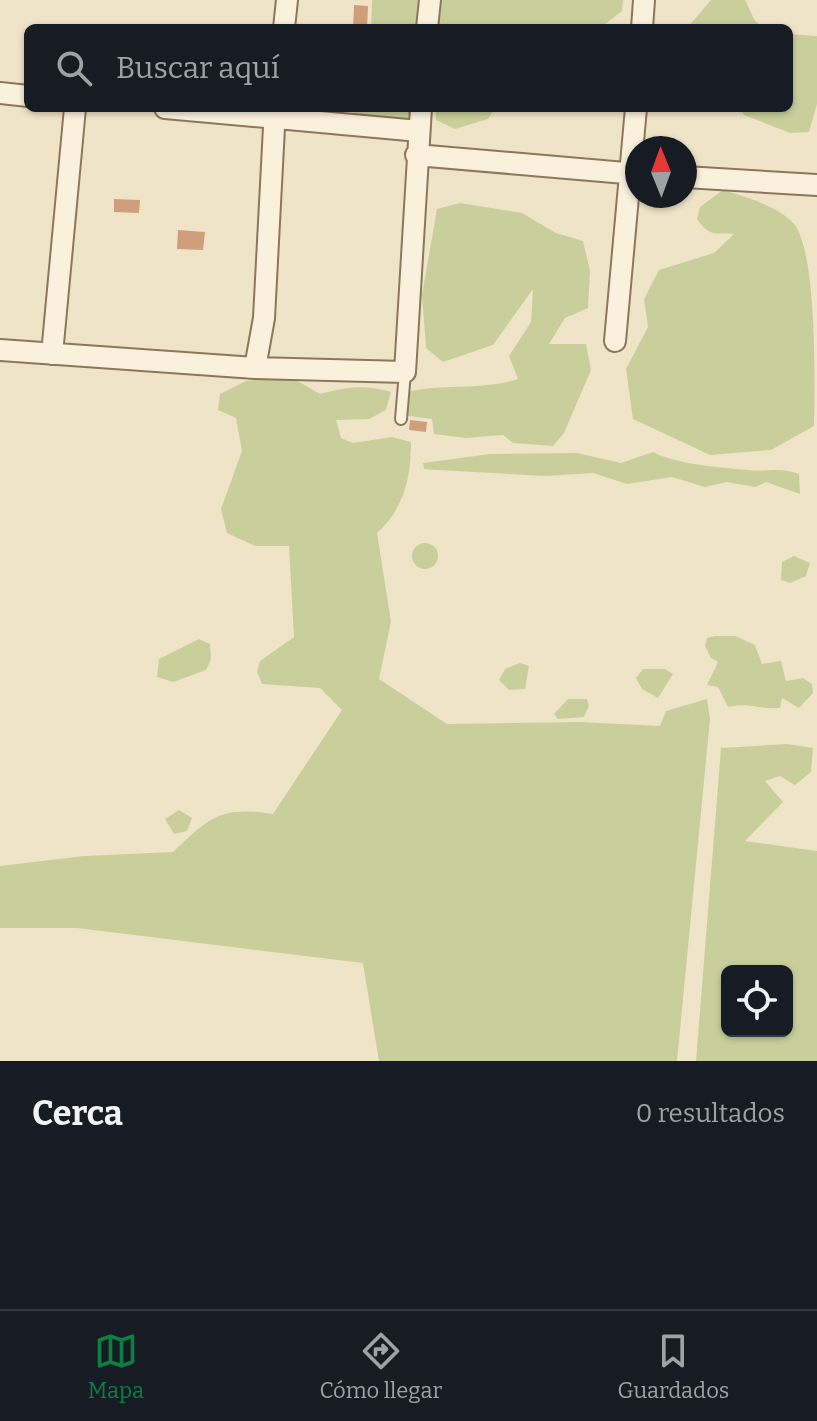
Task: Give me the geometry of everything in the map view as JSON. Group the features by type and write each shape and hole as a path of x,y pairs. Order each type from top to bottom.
{"street":[{"path":"284,24 287,0"},
{"path":"427,24 430,0"},
{"path":"642,24 644,0"},
{"path":"0,93 24,96"},
{"path":"52,354 75,112"},
{"path":"253,112 419,131"},
{"path":"0,350 255,368 405,372 421,112"},
{"path":"635,136 636,112"},
{"path":"255,368 264,318 275,113"},
{"path":"416,155 625,173"},
{"path":"697,178 817,185"},
{"path":"615,341 630,208"}],"lane":[{"path":"401,419 405,372"}],"green space":[{"path":"372,0 418,0 418,24 371,24"},
{"path":"439,0 623,0 622,11 605,24 438,24"},
{"path":"711,0 745,0 759,24 690,24"},
{"path":"793,34 817,36 817,104 809,132 790,133 742,112 793,112"},
{"path":"412,112 407,130 364,131 353,113"},
{"path":"435,112 492,112 488,119 455,129 436,120"},
{"path":"723,190 780,212 795,225 802,241 813,321 814,426 771,450 710,455 633,419 626,369 648,327 644,299 659,270 714,253 734,234 709,231 697,219 700,207"},
{"path":"460,203 522,213 556,233 583,241 590,271 588,308 565,318 549,344 586,344 591,370 564,433 553,446 513,443 503,435 466,438 434,434 432,419 408,416 402,411 407,392 491,385 518,379 509,356 531,322 533,289 493,345 443,362 426,348 422,295 437,209"},
{"path":"289,376 320,394 356,387 391,392 386,410 369,419 336,420 341,438 353,443 392,437 411,442 409,468 400,503 377,533 391,622 379,679 447,724 581,722 660,726 666,711 707,699 710,719 677,1061 379,1061 363,963 77,928 0,928 0,866 84,856 173,852 217,817 240,812 273,814 342,710 320,688 262,684 257,672 260,661 294,637 289,546 255,546 227,533 221,509 242,451 236,418 218,410 220,394 246,381"},
{"path":"653,452 699,465 799,474 800,494 766,482 755,487 727,482 705,487 672,477 627,484 593,473 545,476 438,470 424,469 423,463 490,454 577,453 621,463"},
{"path":"425,543 434,547 438,556 434,565 425,569 416,565 412,556 416,547"},
{"path":"794,556 810,563 806,576 790,583 781,580 782,562"},
{"path":"735,636 755,645 762,664 781,661 786,681 803,678 812,684 813,693 799,708 782,698 780,708 728,707 718,687 707,685 718,662 711,658 705,646 707,638"},
{"path":"199,639 210,644 211,659 206,670 173,682 157,677 159,659"},
{"path":"520,663 529,666 525,689 509,690 499,680 505,669"},
{"path":"643,669 665,669 673,674 658,698 642,689 636,678"},
{"path":"568,699 587,699 589,706 584,717 558,719 554,714"},
{"path":"787,744 813,748 811,772 795,785 780,776 765,781 783,802 745,841 817,851 817,1061 696,1061 721,748"},
{"path":"179,810 192,818 187,831 174,834 165,819"}],"building":[{"path":"354,5 368,6 367,24 353,24"},
{"path":"114,199 140,200 139,213 114,212"},
{"path":"178,230 205,232 203,250 177,249"},
{"path":"410,420 427,422 426,432 409,430"}]}
